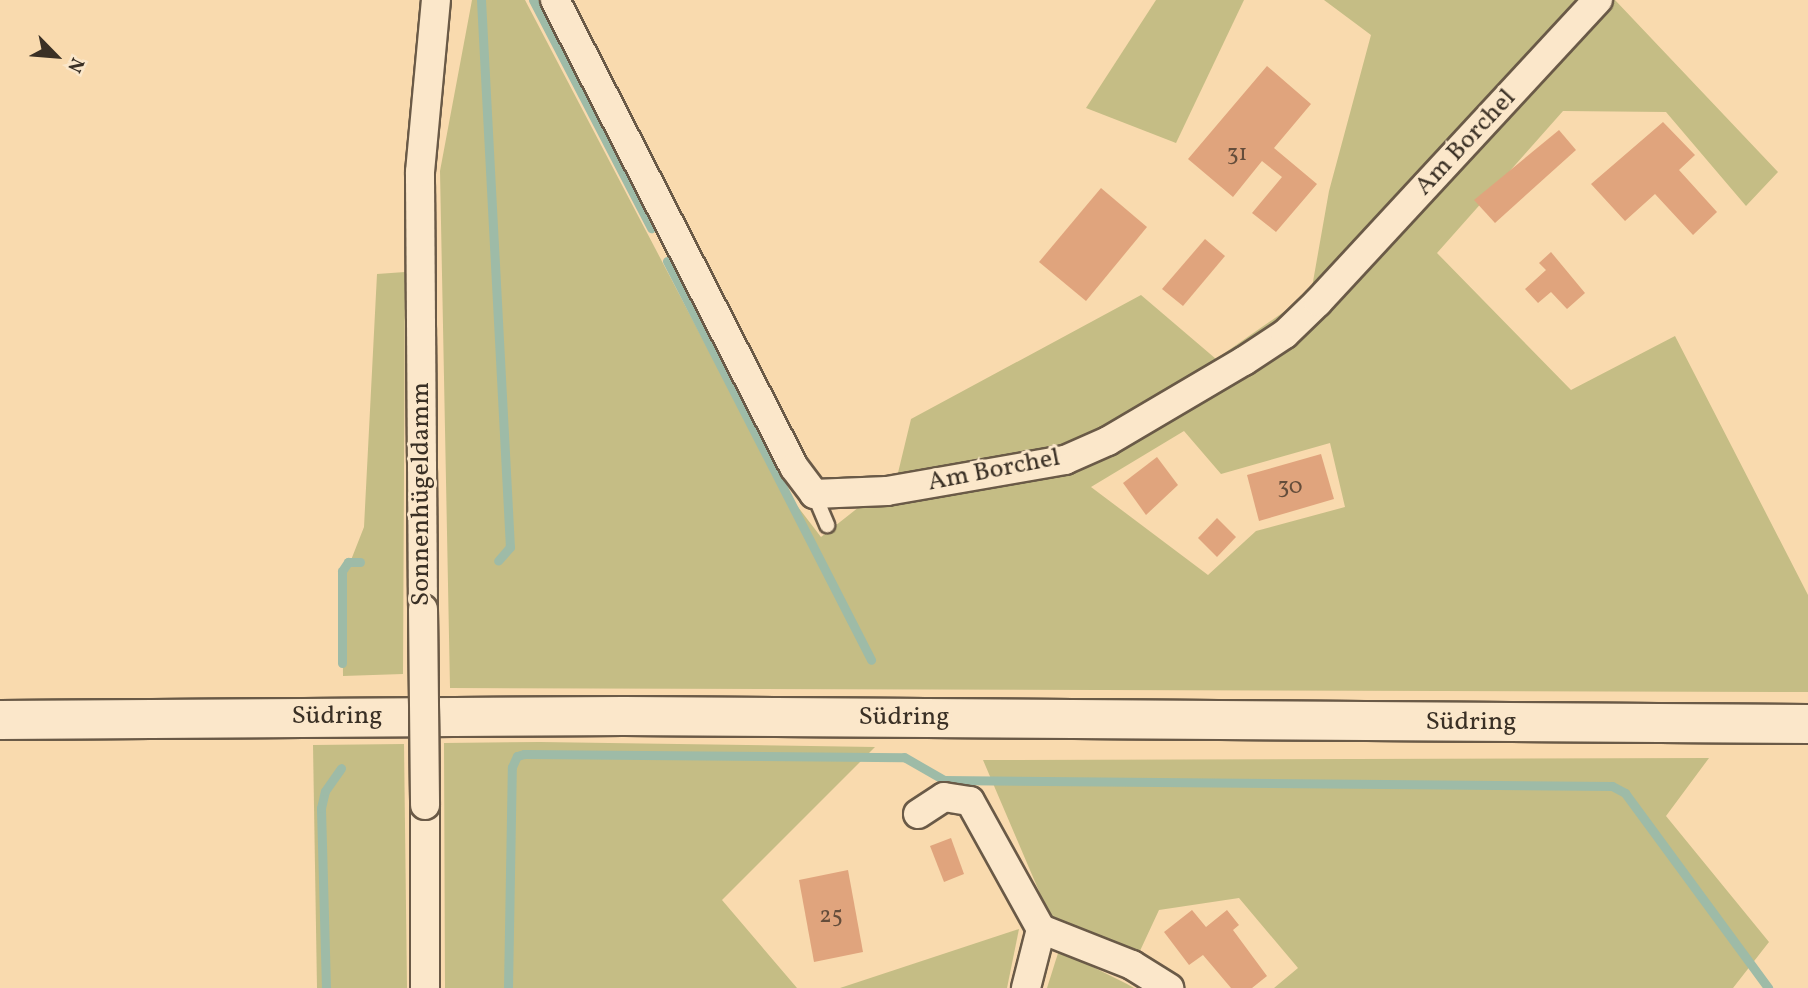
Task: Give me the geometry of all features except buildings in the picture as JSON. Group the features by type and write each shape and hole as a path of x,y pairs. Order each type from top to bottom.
{"main road":[{"name":"Südring","path":"0,720 624,716 1808,724"}],"street":[{"name":"Sonnenhügeldamm","path":"425,988 420,172 436,0"},
{"path":"555,0 794,467 814,495"},
{"name":"Am Borchel","path":"814,495 887,491 1065,460 1108,441 1244,361 1285,334 1318,302 1598,0"},
{"path":"918,814 944,797 970,801 1041,929 1132,964 1170,988"},
{"path":"1026,988 1041,929"}],"lane":[{"path":"814,495 827,525"}],"shaded area":[{"path":"472,0 525,0 775,477 821,537 897,477 911,419 1141,295 1216,359 1311,293 1329,191 1371,35 1324,0 1615,0 1778,172 1746,206 1666,112 1563,111 1437,253 1571,390 1675,336 1808,595 1808,692 450,688 440,171","holes":["1184,431 1221,474 1330,443 1345,507 1256,531 1208,575 1091,487"]},
{"path":"1156,0 1244,0 1176,143 1086,108"},
{"path":"405,272 403,674 343,676 342,583 364,527 377,274"},
{"path":"444,743 875,747 722,900 797,988 445,988"},
{"path":"404,744 407,988 317,988 313,745"},
{"path":"1709,758 1666,816 1769,942 1733,988 1274,988 1298,968 1239,898 1159,910 1139,953 1050,917 983,760"},
{"path":"1019,929 1007,988 840,988"},
{"path":"1059,950 1127,984 1134,988 1047,988"}],"waterway":[{"path":"481,0 510,547 498,561"},
{"path":"533,0 651,228"},
{"path":"667,261 871,660"},
{"path":"342,663 342,571 348,562 360,562"},
{"path":"508,988 512,767 517,756 524,754 904,757 944,780 1612,786 1625,793 1768,988"},
{"path":"326,988 321,808 325,791 341,768"}]}
